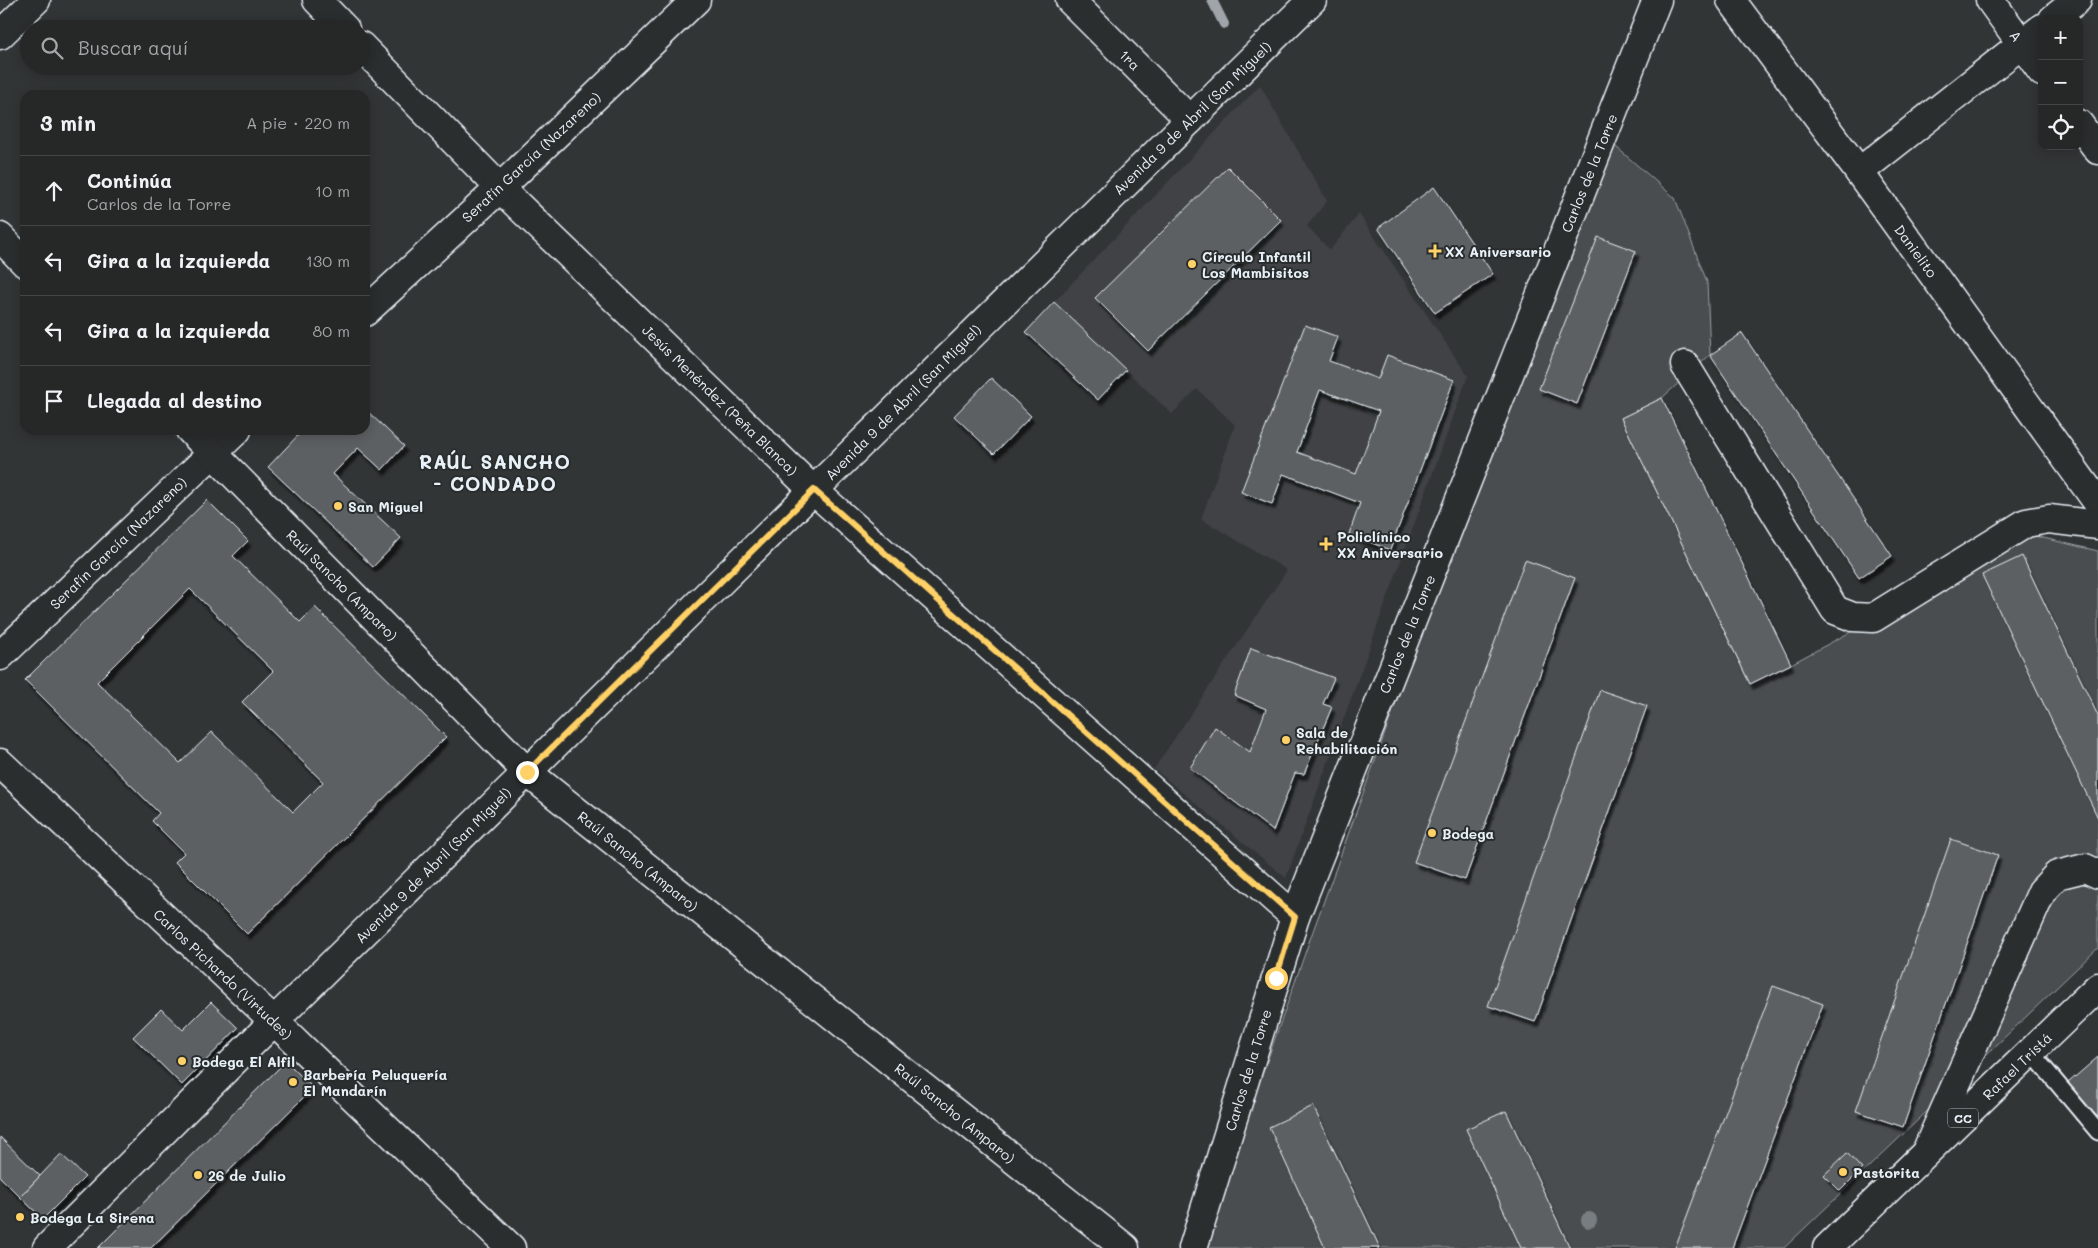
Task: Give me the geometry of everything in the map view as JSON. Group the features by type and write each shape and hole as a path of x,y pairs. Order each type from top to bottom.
{"street":[{"path":"0,35 36,0"},
{"path":"317,0 336,20"},
{"name":"Serafín García (Nazareno)","path":"370,307 500,188 696,0"},
{"name":"1ra","path":"1070,0 1190,120"},
{"name":"Avenida 9 de Abril (San Miguel)","path":"47,1248 274,1021 1312,0"},
{"name":"Carlos de la Torre","path":"1193,1248 1295,917 1657,0"},
{"name":"Danielito","path":"1731,0 1859,172 2098,503"},
{"name":"A","path":"1990,0 2032,36 2039,60"},
{"path":"2058,15 2077,0"},
{"path":"1859,172 2032,36"},
{"name":"Jesús Menéndez (Peña Blanca)","path":"370,55 500,188 814,490 1295,917"},
{"path":"2083,129 2098,150"},
{"path":"0,237 20,258"},
{"path":"1685,365 1834,610 1853,618 1872,618 2026,523 2049,519 2098,525"},
{"name":"Raúl Sancho (Amparo)","path":"195,435 527,772 1125,1248"},
{"name":"Serafín García (Nazareno)","path":"0,656 232,435"},
{"name":"Carlos Pichardo (Virtudes)","path":"0,763 511,1248"},
{"path":"1926,1152 2042,891 2057,876 2086,868 2098,874"},
{"name":"Rafael Tristá","path":"1827,1248 2098,987"}],"lane":[{"path":"2031,1052 2098,1132"}],"shaded area":[{"name":"Policlínico XX Aniversario","path":"1260,85 1327,201 1307,226 1330,250 1359,214 1468,376 1286,878 1154,769 1287,570 1201,519 1235,425 1197,389 1172,414 1054,302"},
{"path":"1615,146 1675,198 1707,282 1710,355 1662,398 1621,418 1750,684 1791,664 2031,535 2098,551 2098,948 1784,1248 1204,1248 1203,1243 1309,942 1465,513"}],"building":[{"path":"1228,167 1281,220 1148,351 1095,298"},
{"name":"XX Aniversario","path":"1434,187 1493,274 1435,313 1378,228"},
{"path":"1598,237 1636,251 1577,404 1539,389"},
{"path":"1054,302 1126,370 1098,400 1026,332"},
{"path":"1305,325 1338,337 1329,361 1378,379 1387,355 1454,380 1390,550 1349,534 1360,503 1283,474 1272,504 1241,492","holes":["1320,390 1379,411 1356,474 1297,452"]},
{"path":"1742,333 1892,556 1859,578 1710,355"},
{"path":"991,378 1031,416 994,454 954,416"},
{"path":"1662,398 1791,664 1750,684 1621,418"},
{"name":"San Miguel","path":"370,414 404,446 382,470 358,448 333,474 401,538 373,567 268,467 298,435 370,435"},
{"path":"207,500 248,541 233,556 300,622 315,607 446,737 247,934 175,862 184,853 152,821 159,813 25,680","holes":["190,589 273,671 242,702 323,782 293,812 212,732 180,763 97,682"]},
{"path":"2022,556 2098,716 2098,818 1982,575"},
{"path":"1525,560 1575,578 1465,880 1414,862"},
{"name":"Sala de Rehabilitación","path":"1251,648 1334,678 1323,704 1332,707 1304,774 1295,773 1273,831 1190,768 1215,727 1250,752 1266,709 1234,695"},
{"path":"1600,690 1647,706 1535,1022 1488,1006"},
{"path":"1951,839 1998,855 1903,1127 1856,1111"},
{"path":"1773,986 1823,1004 1732,1248 1675,1248"},
{"name":"Bodega El Alfil","path":"211,1002 238,1028 182,1085 133,1037 161,1009 183,1030"},
{"path":"2098,1057 2098,1118 2068,1083"},
{"name":"26 de Julio","path":"286,1061 313,1088 299,1102 151,1248 98,1248"},
{"path":"1313,1106 1380,1248 1325,1248 1269,1127"},
{"path":"1506,1111 1570,1248 1521,1248 1466,1129"},
{"path":"0,1137 40,1176 20,1197 0,1177"},
{"name":"Pastorita","path":"1847,1153 1862,1169 1840,1191 1824,1175"},
{"path":"61,1154 85,1177 43,1219 20,1197"}],"waterway":[{"path":"1212,0 1224,24"}],"place":[{"name":"XX Aniversario","path":"1435,251"},
{"name":"Círculo Infantil Los Mambisitos","path":"1192,264"},
{"name":"San Miguel","path":"338,506"},
{"name":"Policlínico XX Aniversario","path":"1326,544"},
{"name":"Sala de Rehabilitación","path":"1286,740"},
{"name":"Bodega","path":"1432,833"},
{"name":"Bodega El Alfil","path":"182,1061"},
{"name":"Barbería Peluquería El Mandarín","path":"293,1082"},
{"name":"Pastorita","path":"1843,1172"},
{"name":"26 de Julio","path":"198,1175"},
{"name":"Bodega La Sirena","path":"20,1217"}],"district":[{"name":"RAÚL SANCHO - CONDADO","path":"495,472"}],"route":[{"path":"527,772 814,490 1295,917 1276,978"}]}
